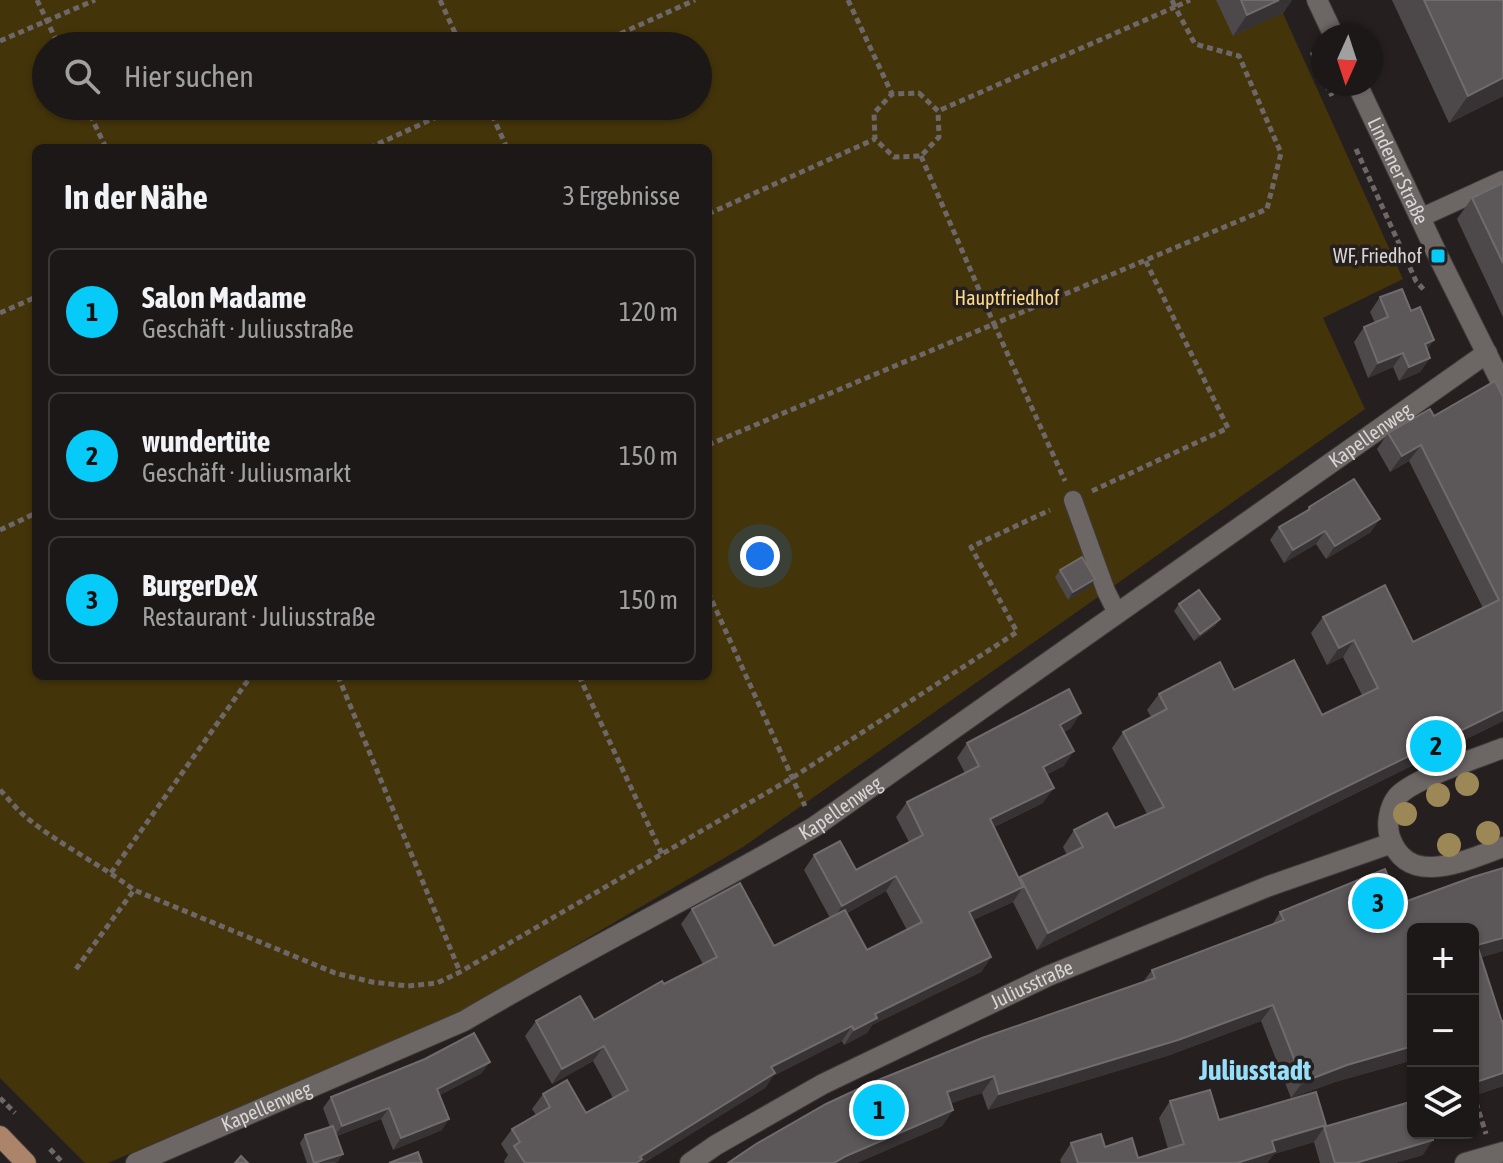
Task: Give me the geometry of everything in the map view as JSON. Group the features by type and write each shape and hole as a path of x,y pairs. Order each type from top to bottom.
{"main road":[{"path":"0,1136 26,1163"}],"street":[{"path":"1317,0 1328,24"},
{"name":"Lindener Straße","path":"1363,96 1503,386"},
{"name":"Kapellenweg","path":"136,1163 464,1021 814,827 1487,353"},
{"path":"1503,748 1409,786 1396,798 1389,812 1388,831 1401,855 1415,865 1430,868 1503,847"},
{"name":"Juliusstraße","path":"690,1163 823,1084 1048,976 1269,886 1392,843"},
{"path":"1465,1163 1498,1154"}],"lane":[{"path":"1420,218 1503,180"},
{"path":"1073,500 1117,613"}],"path":[{"path":"37,0 52,32"},
{"path":"0,41 95,0"},
{"path":"440,0 455,32"},
{"path":"624,32 695,0"},
{"path":"848,0 892,94"},
{"path":"938,111 1173,3 1190,0"},
{"path":"712,443 1267,209 1281,153 1239,56 1195,44 1173,3"},
{"path":"919,93 938,111 939,137 921,156 894,157 875,139 874,113 892,94 919,93"},
{"path":"93,120 104,144"},
{"path":"378,144 430,120"},
{"path":"494,120 505,144"},
{"path":"712,212 875,139"},
{"path":"921,156 1073,500"},
{"path":"0,790 27,818 134,890 335,973 408,986 437,983 792,778 1017,632 971,547 1228,428 1145,260"},
{"path":"0,313 32,299"},
{"path":"0,530 32,515"},
{"path":"712,601 814,827"},
{"path":"111,873 248,680"},
{"path":"340,680 460,972"},
{"path":"581,680 662,854"},
{"path":"76,969 134,890"},
{"path":"1479,1108 1498,1154"}],"green space":[{"name":"Hauptfriedhof","path":"0,0 1277,0 1311,75 1311,96 1320,96 1403,279 1323,318 1365,409 743,847 463,1011 108,1163 85,1163 0,1078"}],"building":[{"path":"1241,0 1279,0 1247,15"},
{"path":"1424,0 1503,0 1503,78 1468,96"},
{"path":"1503,183 1503,263 1472,198"},
{"path":"1402,289 1411,311 1420,307 1434,340 1425,344 1430,358 1409,367 1403,353 1378,363 1364,327 1388,317 1380,297"},
{"path":"1495,381 1503,397 1503,710 1048,933 1020,877 1083,847 1074,830 1107,813 1115,828 1164,807 1123,732 1167,709 1159,694 1220,662 1234,690 1294,660 1322,715 1378,688 1354,640 1339,648 1323,617 1385,585 1413,642 1499,600 1421,445 1402,456 1388,433 1430,409 1434,416"},
{"path":"1354,479 1380,519 1335,546 1325,531 1293,550 1279,527"},
{"path":"1082,557 1095,579 1073,592 1060,570"},
{"path":"1199,590 1220,619 1200,634 1179,604"},
{"path":"1069,689 1081,713 1060,725 1074,751 1043,767 1054,788 990,819 1023,887 969,912 991,957 875,1014 877,1018 854,1030 852,1026 771,1067 775,1073 640,1157 642,1159 636,1163 525,1163 514,1146 520,1142 512,1129 550,1107 543,1094 567,1080 586,1113 628,1090 604,1046 562,1069 536,1021 580,996 594,1020 662,981 664,984 717,957 692,909 740,883 774,946 845,910 867,950 922,922 896,876 842,906 814,855 840,841 856,870 923,835 907,802 979,766 967,743"},
{"path":"1503,868 1503,938 1479,944 1479,923 1407,923 1407,1048 1303,1082 1273,1005 1178,1040 999,1094 994,1076 947,1092 953,1110 834,1163 728,1163 826,1104 871,1083 982,1038 1155,978 1152,970 1284,920 1280,912 1385,869 1399,904"},
{"path":"1479,951 1503,1021 1503,1073 1479,1081"},
{"path":"474,1033 490,1062 437,1089 449,1119 401,1138 389,1108 342,1126 331,1097 425,1059"},
{"path":"1210,1090 1219,1120 1316,1092 1326,1125 1272,1141 1275,1151 1237,1163 1078,1163 1071,1143 1101,1134 1105,1147 1132,1138 1138,1158 1184,1144 1170,1101"},
{"path":"1407,1103 1407,1139 1433,1140 1356,1163 1335,1163 1324,1127"},
{"path":"333,1126 343,1154 314,1163 305,1135"},
{"path":"418,1152 422,1163 389,1163"},
{"path":"241,1156 248,1163 235,1163"}],"place":[{"name":"WF, Friedhof","path":"1438,256"},
{"name":"wundertüte","path":"1436,746"},
{"name":"BurgerDeX","path":"1378,903"},
{"name":"Salon Madame","path":"879,1110"}],"district":[{"name":"Juliusstadt","path":"1255,1070"}]}
